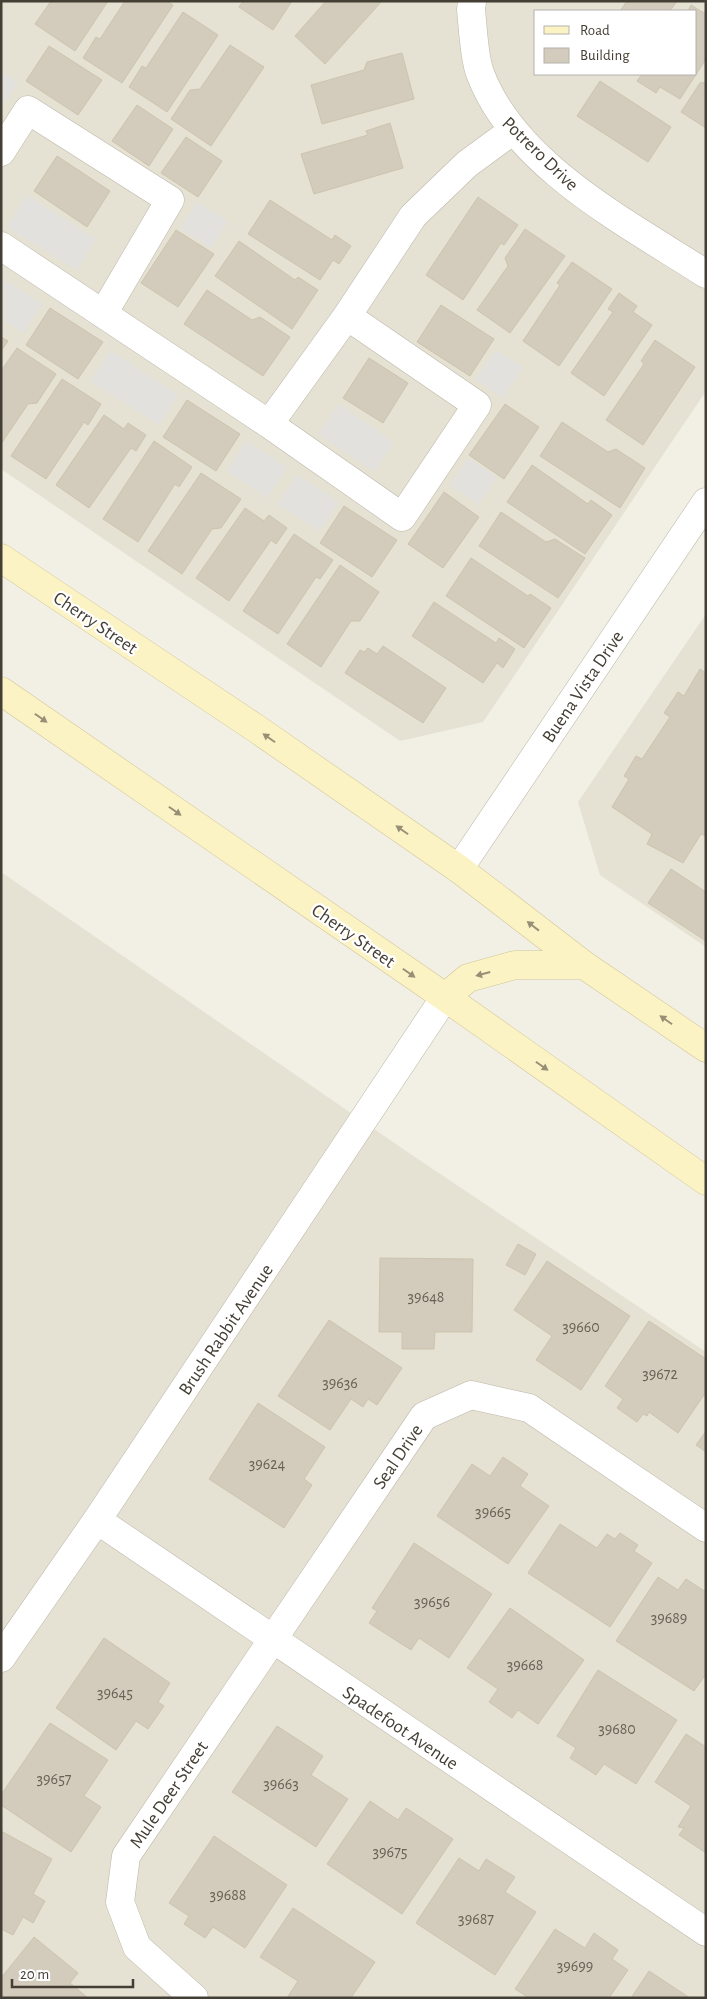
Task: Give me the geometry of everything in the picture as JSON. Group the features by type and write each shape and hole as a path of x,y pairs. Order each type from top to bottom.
{"main road":[{"name":"Cherry Street","path":"1,558 459,869 584,965 706,1048"},
{"name":"Cherry Street","path":"1,691 445,997 706,1181"},
{"path":"445,997 468,978 515,965 584,965"}],"street":[{"name":"Potrero Drive","path":"472,1 471,10 478,71 492,103 512,130 568,185 706,274"},
{"path":"1,152 28,110 170,200 103,314"},
{"path":"269,424 347,316 413,216 467,164 512,130"},
{"path":"1,246 269,424 402,516 477,405 347,316"},
{"name":"Buena Vista Drive","path":"459,869 706,502"},
{"name":"Brush Rabbit Avenue","path":"1,1658 97,1520 445,997"},
{"name":"Seal Drive","path":"272,1639 424,1416 471,1395 529,1408 706,1528"},
{"name":"Spadefoot Avenue","path":"97,1520 706,1932"},
{"name":"Mule Deer Street","path":"194,1998 137,1947 120,1902 126,1856 272,1639"}],"shaded area":[{"path":"1,1 706,1 706,391 483,722 400,741 1,469"},
{"path":"1,71 18,83 1,108"},
{"path":"27,195 96,239 77,270 7,227"},
{"path":"197,202 228,221 211,248 180,229"},
{"path":"1,278 42,304 23,333 1,318"},
{"path":"496,350 523,367 503,398 475,379"},
{"path":"111,351 178,395 159,425 90,381"},
{"path":"339,404 394,442 374,472 318,434"},
{"path":"246,441 287,468 267,498 227,471"},
{"path":"468,458 497,477 479,504 450,485"},
{"path":"297,475 339,502 319,531 277,504"},
{"path":"706,614 706,947 600,875 578,802"},
{"path":"1,872 406,1151 706,1352 706,1998 1,1998"}],"building":[{"path":"51,1 108,1 75,51 35,24"},
{"path":"125,1 166,1 173,5 122,83 83,58 96,37 100,39"},
{"path":"243,1 292,1 273,30 239,7"},
{"path":"326,1 382,1 325,64 295,36"},
{"path":"627,1 677,1 671,10 621,10"},
{"path":"691,5 706,14 706,59 697,73 697,10 688,10"},
{"path":"183,12 218,35 167,112 129,87 142,66 146,68"},
{"path":"230,45 264,67 211,146 171,119 190,90 200,89"},
{"path":"49,46 102,80 78,115 26,81"},
{"path":"402,53 414,99 322,124 311,85 364,70 367,62"},
{"path":"641,75 696,75 680,99 660,87 656,93 637,81"},
{"path":"600,81 671,127 648,162 577,116"},
{"path":"706,82 706,128 681,112 700,83"},
{"path":"137,105 173,129 149,166 112,141"},
{"path":"390,123 403,168 314,194 301,154 368,135 366,131"},
{"path":"186,137 222,161 198,197 161,173"},
{"path":"57,156 110,191 87,227 34,191"},
{"path":"478,197 518,225 504,245 501,243 463,300 426,275"},
{"path":"270,200 332,240 335,235 351,246 339,264 333,260 320,280 248,234"},
{"path":"525,229 565,256 510,333 477,310 508,266 505,258"},
{"path":"176,230 214,254 178,307 141,283"},
{"path":"239,241 295,280 298,277 318,290 292,329 215,276"},
{"path":"572,262 612,289 559,366 523,341 560,285 557,283"},
{"path":"207,290 252,320 260,317 290,337 263,376 184,324"},
{"path":"619,293 637,306 633,312 652,325 604,396 571,373 613,312 608,309"},
{"path":"441,305 494,339 470,376 417,342"},
{"path":"50,308 103,342 78,379 26,345"},
{"path":"1,337 8,341 1,351"},
{"path":"655,340 695,367 643,445 606,420 644,364 641,361"},
{"path":"17,348 56,374 37,403 28,404 1,444 1,371"},
{"path":"369,358 408,383 383,423 343,398"},
{"path":"62,379 101,404 88,425 84,422 46,479 11,456"},
{"path":"187,400 240,434 216,471 163,437"},
{"path":"505,404 539,427 504,479 469,455"},
{"path":"104,415 124,429 128,423 146,435 136,451 131,448 89,508 56,485"},
{"path":"562,422 608,452 616,449 645,468 620,508 540,456"},
{"path":"154,441 192,467 179,487 175,484 138,542 103,519"},
{"path":"532,465 588,504 591,500 612,515 585,554 507,502"},
{"path":"201,473 241,499 221,528 212,529 182,574 148,551"},
{"path":"444,492 479,517 443,568 408,544"},
{"path":"344,506 397,540 372,577 320,543"},
{"path":"245,508 264,521 269,515 287,528 276,544 271,540 229,601 196,578"},
{"path":"501,512 546,542 555,539 585,558 558,598 479,546"},
{"path":"294,534 333,560 320,579 316,577 278,634 243,611"},
{"path":"471,558 528,596 530,594 551,608 524,648 446,596"},
{"path":"340,565 379,592 360,621 351,621 321,667 287,644"},
{"path":"434,602 496,643 499,638 515,649 503,668 497,663 483,683 412,636"},
{"path":"383,646 446,688 423,723 345,673 360,650 364,652 368,648 377,654"},
{"path":"700,669 706,673 706,836 701,834 683,863 647,844 652,834 612,807 629,779 624,776 636,756 642,759 670,717 664,713 678,692 684,696"},
{"path":"671,869 706,892 706,941 648,903"},
{"path":"518,1244 536,1254 525,1275 506,1265"},
{"path":"380,1258 473,1259 472,1332 435,1332 434,1349 402,1349 402,1332 379,1332"},
{"path":"547,1261 630,1316 581,1390 536,1360 552,1336 514,1310"},
{"path":"329,1320 402,1368 377,1405 368,1399 363,1407 351,1399 330,1430 278,1396"},
{"path":"649,1321 706,1359 706,1392 678,1433 649,1412 647,1416 643,1414 637,1422 617,1408 623,1399 605,1386"},
{"path":"258,1403 325,1447 304,1479 312,1485 284,1528 209,1479"},
{"path":"706,1431 706,1452 696,1445"},
{"path":"503,1457 528,1474 520,1486 549,1506 508,1564 437,1516 472,1464 490,1476"},
{"path":"560,1524 597,1548 607,1534 615,1539 620,1533 638,1545 634,1551 652,1563 610,1627 528,1573"},
{"path":"414,1543 492,1594 449,1658 419,1638 411,1650 369,1623 377,1611 372,1608"},
{"path":"658,1577 678,1590 686,1579 706,1592 706,1674 694,1691 616,1641"},
{"path":"510,1608 584,1660 538,1724 518,1710 512,1718 489,1702 498,1689 467,1668"},
{"path":"104,1638 170,1683 158,1702 164,1706 148,1729 136,1721 116,1750 56,1708"},
{"path":"598,1670 677,1720 636,1784 604,1764 596,1775 570,1758 576,1748 557,1736"},
{"path":"50,1723 108,1760 84,1796 101,1807 71,1852 1,1805 1,1795"},
{"path":"277,1726 323,1756 311,1775 348,1799 316,1847 232,1792"},
{"path":"686,1734 706,1747 706,1853 679,1835 684,1828 678,1827 691,1806 655,1782"},
{"path":"370,1801 398,1820 406,1808 453,1839 402,1914 327,1864"},
{"path":"1,1831 52,1859 33,1894 45,1901 33,1923 23,1917 13,1935 1,1929"},
{"path":"214,1836 287,1885 245,1948 213,1927 205,1938 184,1924 189,1916 169,1903"},
{"path":"459,1858 479,1871 486,1859 515,1877 505,1892 536,1912 495,1975 416,1923"},
{"path":"293,1908 375,1962 351,1998 287,1998 298,1981 260,1957"},
{"path":"555,1929 585,1948 594,1933 618,1950 612,1959 628,1970 609,1998 529,1998 515,1989"},
{"path":"34,1937 78,1973 70,1983 88,1998 1,1998 1,1978"},
{"path":"649,1971 690,1998 631,1998"}]}
